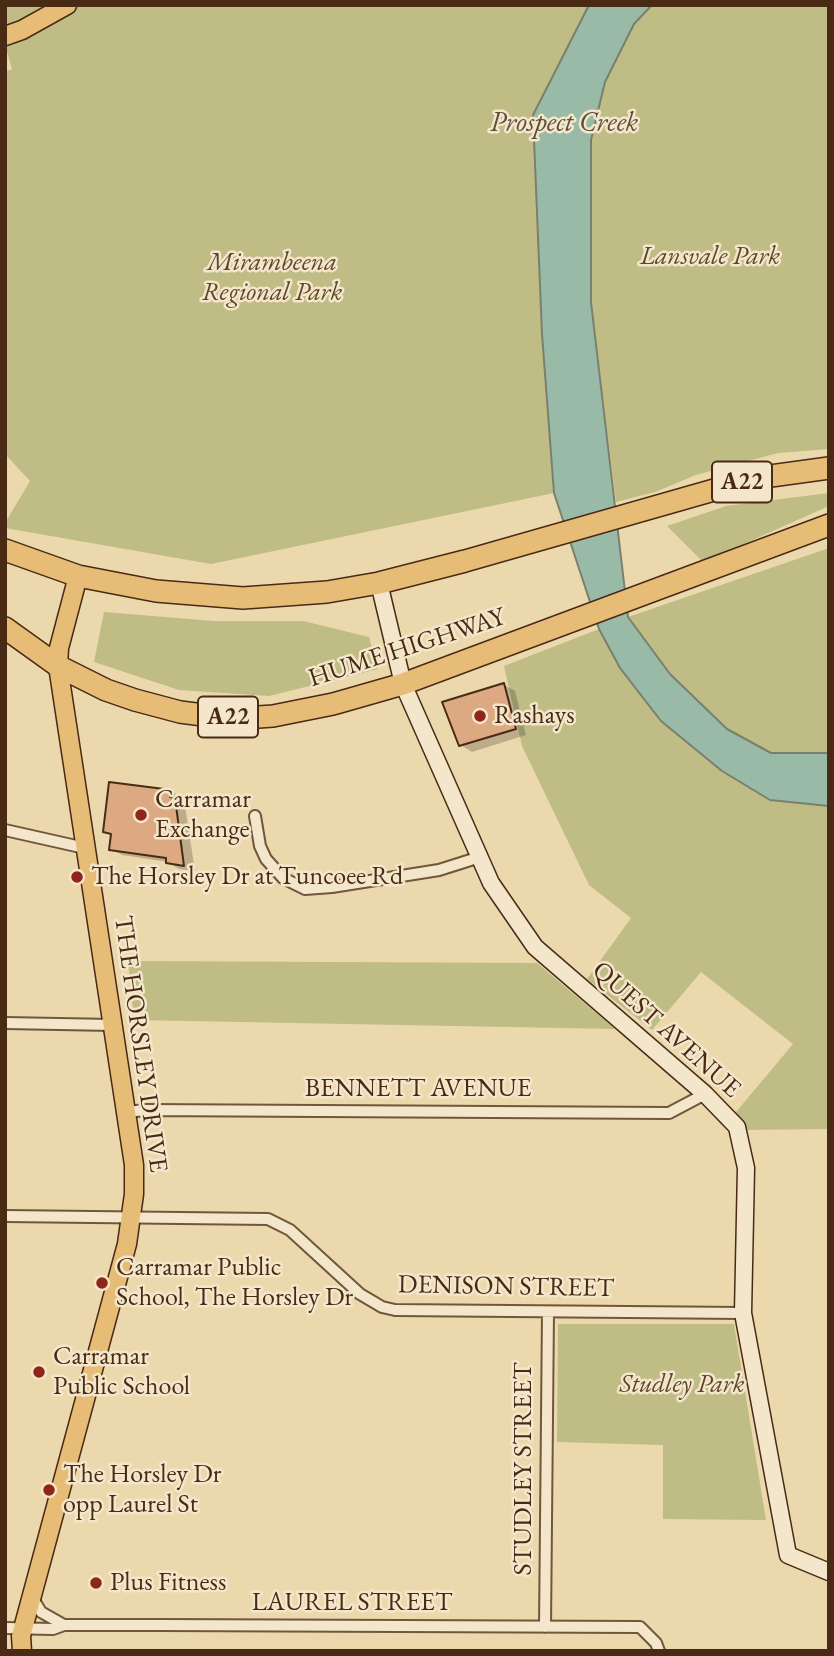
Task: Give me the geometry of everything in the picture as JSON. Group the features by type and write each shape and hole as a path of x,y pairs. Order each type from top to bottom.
{"highway":[{"name":"A22","path":"5,550 78,576 156,590 243,598 327,592 379,583 530,543 756,478 829,468"},
{"name":"HUME HIGHWAY","path":"5,628 58,666 106,690 156,706 211,716 244,718 302,711 403,684 829,525"}],"main road":[{"path":"5,36 22,30 67,5"},
{"name":"THE HORSLEY DRIVE","path":"8,1651 18,1636 32,1597 132,1217 134,1165 58,666 64,628 78,576"}],"street":[{"name":"QUEST AVENUE","path":"379,583 403,684 491,883 535,947 705,1094 737,1127 746,1168 743,1313 788,1555 829,1572"},
{"path":"255,816 260,846 266,859 284,878 305,889 439,870 480,857"},
{"path":"5,830 85,848"},
{"path":"5,1023 113,1025"},
{"name":"BENNETT AVENUE","path":"126,1112 669,1113 705,1094"},
{"name":"DENISON STREET","path":"5,1216 268,1219 290,1230 360,1294 382,1307 396,1310 743,1313"},
{"name":"STUDLEY STREET","path":"545,1627 548,1312"},
{"path":"32,1597 41,1612 64,1625"},
{"name":"LAUREL STREET","path":"18,1636 64,1625 640,1628 656,1643 659,1651"}],"green space":[{"name":"Mirambeena Regional Park","path":"5,5 589,5 582,17 537,215 542,334 554,493 211,564 5,528 5,523 30,481 5,454 5,72 12,69 5,45"},
{"name":"Lansvale Park","path":"652,5 829,5 829,449 778,453 696,475 655,492 616,502 591,302 591,140 605,82 634,24"},
{"path":"829,493 829,506 703,562 667,526 726,506"},
{"path":"829,548 829,753 771,753 726,729 670,674 628,617"},
{"path":"104,612 213,621 303,621 369,637 378,669 269,696 179,690 94,662"},
{"path":"599,629 620,668 637,689 807,803 829,806 829,1129 743,1130 736,1112 793,1044 701,972 652,1030 587,979 631,918 589,885 522,746 504,666"},
{"path":"128,961 537,963 615,1029 134,1020"},
{"name":"Studley Park","path":"558,1324 734,1324 766,1520 663,1519 663,1445 557,1442"}],"water":[{"name":"Prospect Creek","path":"589,5 652,5 634,24 605,82 591,140 591,302 628,617 670,674 727,729 771,753 829,753 829,806 770,800 722,771 661,721 620,668 599,629 554,493 542,334 533,115"}],"building":[{"name":"Rashays","path":"504,683 516,729 459,746 442,702"},
{"name":"Carramar Exchange","path":"109,782 172,790 170,797 175,798 184,866 166,863 166,858 109,850 111,834 103,832"}],"place":[{"name":"Rashays","path":"480,716"},
{"name":"Carramar Exchange","path":"141,815"},
{"name":"The Horsley Dr at Tuncoee Rd","path":"77,877"},
{"name":"Carramar Public School, The Horsley Dr","path":"102,1283"},
{"name":"Carramar Public School","path":"39,1372"},
{"name":"The Horsley Dr opp Laurel St","path":"49,1490"},
{"name":"Plus Fitness","path":"96,1583"}]}
